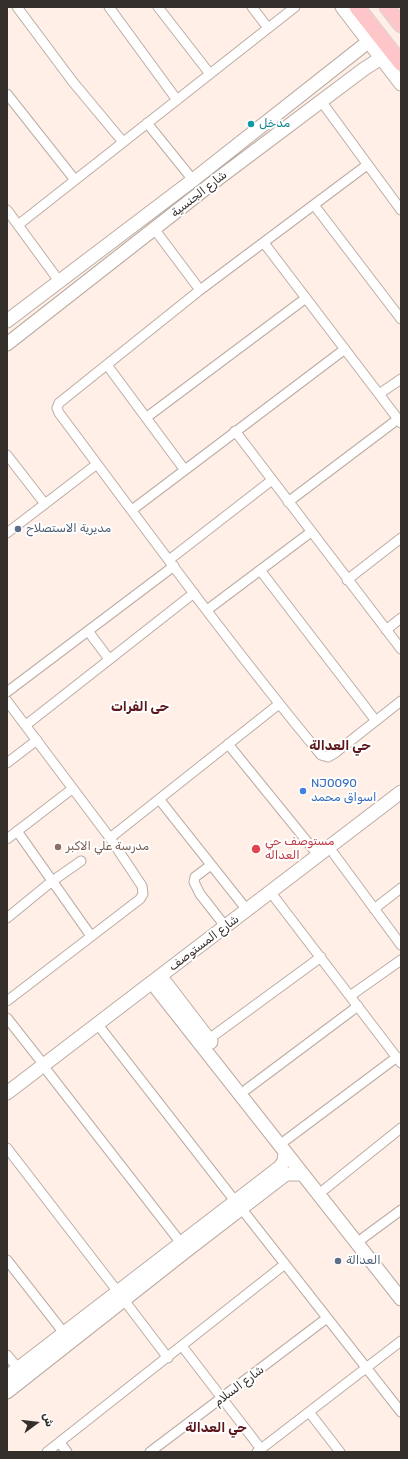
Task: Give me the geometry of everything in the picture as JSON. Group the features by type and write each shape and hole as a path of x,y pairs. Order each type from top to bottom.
{"main road":[{"path":"358,7 399,61"},
{"path":"387,7 401,25"}],"street":[{"path":"17,7 73,82 123,142"},
{"path":"109,7 177,100"},
{"path":"158,7 210,74"},
{"path":"252,7 268,28"},
{"path":"18,225 295,7"},
{"path":"342,7 401,84"},
{"path":"368,42 369,23"},
{"name":"شارع الجنسية","path":"7,321 193,180 368,42"},
{"path":"381,58 399,61"},
{"name":"شارع الجنسية","path":"7,344 321,101 381,58"},
{"path":"7,94 75,180"},
{"path":"321,101 367,166 401,210"},
{"path":"147,123 193,180"},
{"path":"367,166 200,290 59,403 57,408 59,413 171,563 279,704 321,754 328,757 401,701"},
{"path":"314,205 401,318"},
{"path":"7,210 59,281"},
{"path":"155,230 200,290"},
{"path":"264,243 400,421 288,502"},
{"path":"147,417 306,298"},
{"path":"132,510 184,469 344,349"},
{"path":"107,365 147,417 184,469"},
{"path":"379,394 401,379"},
{"path":"235,431 401,649"},
{"path":"7,455 45,504"},
{"path":"7,533 97,464"},
{"path":"7,692 88,631 272,480"},
{"path":"207,610 311,532"},
{"path":"347,580 401,538"},
{"path":"260,570 376,721"},
{"path":"26,725 194,593"},
{"path":"386,630 401,618"},
{"path":"88,631 109,659"},
{"path":"7,701 110,838 142,886 143,894 140,899 7,1001"},
{"path":"110,838 279,704"},
{"path":"7,763 37,740"},
{"path":"228,744 318,855"},
{"path":"7,839 72,789"},
{"name":"شارع المستوصف","path":"83,1040 102,1030 334,854 401,792"},
{"path":"159,799 247,910"},
{"name":"شارع المستوصف","path":"7,1103 13,1092 83,1040 225,926 318,855 369,821 401,802"},
{"path":"17,831 51,882 91,936"},
{"path":"334,854 401,945"},
{"path":"7,918 51,882 81,861"},
{"path":"211,865 195,877 194,882 200,894 225,926"},
{"path":"374,909 401,888"},
{"path":"7,1377 22,1373 283,1170 286,1146 399,1060 275,898"},
{"path":"205,1042 321,957"},
{"path":"350,996 401,960"},
{"path":"161,986 286,1146 325,1189 401,1299"},
{"path":"247,1089 358,1006"},
{"path":"7,1018 182,1242"},
{"path":"102,1030 401,1412"},
{"path":"205,1042 247,1089 286,1146 302,1174 360,1241 401,1285"},
{"path":"325,1189 401,1128"},
{"path":"7,1148 168,1358"},
{"path":"283,1170 302,1174"},
{"path":"7,1392 22,1373 64,1333 121,1296 182,1242 238,1205"},
{"path":"360,1241 401,1210"},
{"path":"7,1260 64,1333"},
{"path":"46,1452 60,1443 285,1264"},
{"name":"شارع السلام","path":"150,1452 222,1400 327,1318"},
{"path":"182,1346 259,1450 401,1341"},
{"path":"7,1355 22,1373"},
{"path":"309,1412 340,1452"},
{"path":"60,1443 67,1452"}],"place":[{"name":"مدخل","path":"251,124"},
{"name":"مديرية الاستصلاح","path":"18,529"},
{"name":"NJ0090 اسواق محمد","path":"303,791"},
{"name":"مدرسة علي الاكبر","path":"58,847"},
{"name":"مستوصف حي العداله","path":"256,849"},
{"name":"العدالة","path":"338,1261"}],"district":[{"name":"حی الفرات","path":"140,707"},
{"name":"حي العدالة","path":"340,746"},
{"name":"حي العدالة","path":"216,1428"}]}
